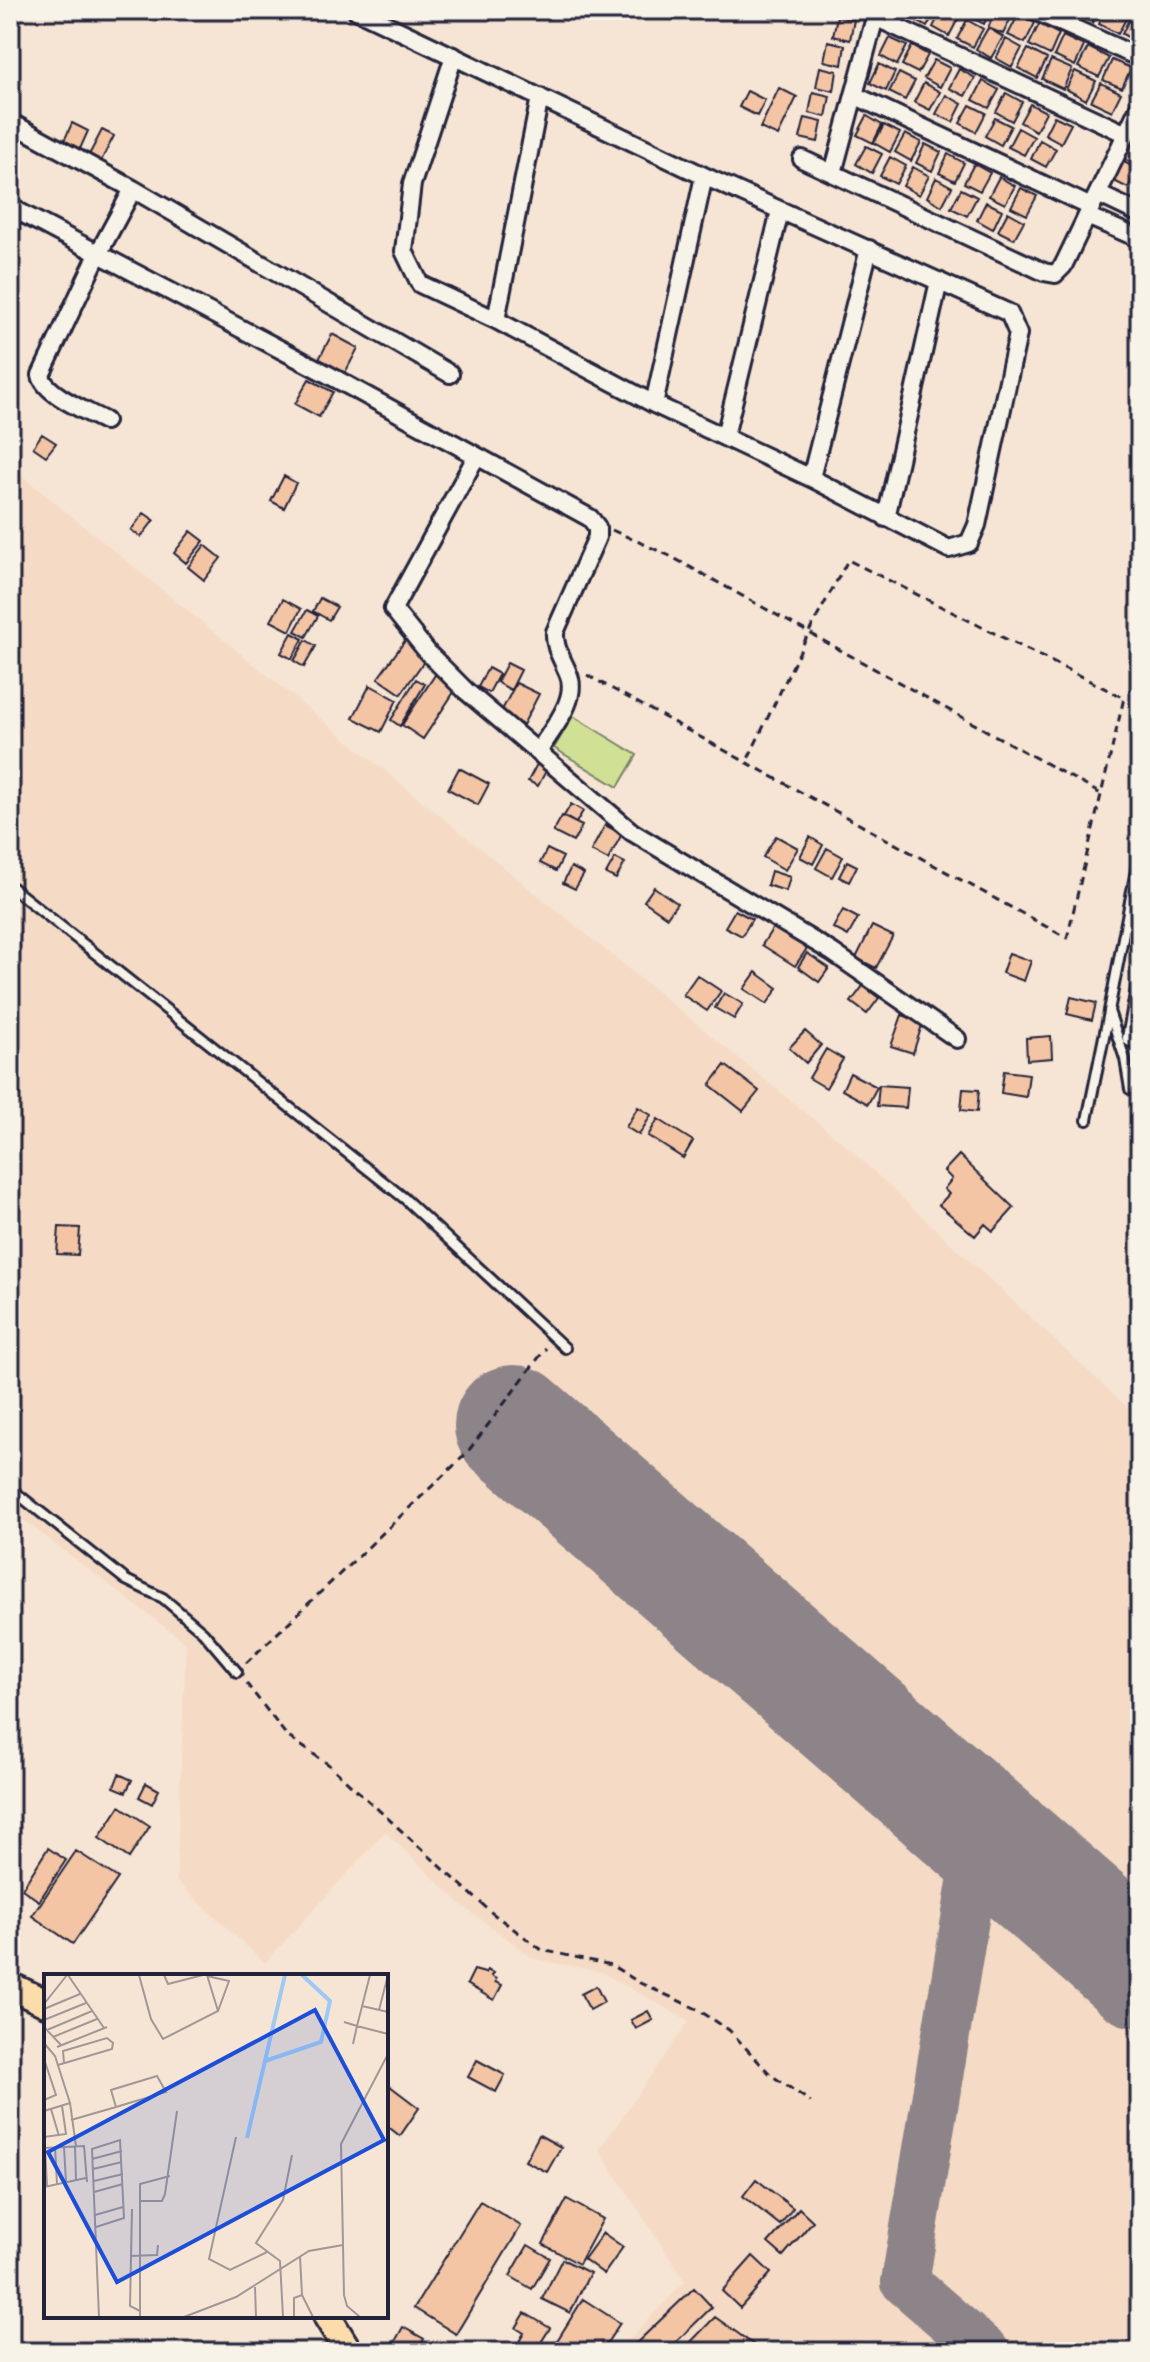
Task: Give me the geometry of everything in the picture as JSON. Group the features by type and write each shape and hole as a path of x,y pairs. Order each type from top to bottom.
{"main road":[{"path":"10,1986 44,2002"},
{"path":"328,2318 349,2352"}],"street":[{"path":"356,10 454,56 540,97 704,176 1009,313 1018,334 977,525 969,543 949,549 811,478 654,404 496,320 420,284 404,251 412,184 454,56"},
{"path":"1033,10 1140,58"},
{"path":"833,173 876,13 1126,134"},
{"path":"854,95 1092,205 1136,211 1121,231"},
{"path":"496,320 540,97"},
{"path":"802,159 1051,274 1059,272 1063,266 1140,105"},
{"path":"10,122 133,189 450,374"},
{"path":"654,404 704,176"},
{"path":"105,421 54,393 42,382 41,375 98,254 133,189"},
{"path":"1092,205 1121,231 1140,239"},
{"path":"10,207 580,511 597,527 593,549 555,632 554,643 571,678 572,691 538,752"},
{"path":"725,436 780,211"},
{"path":"811,478 869,249"},
{"path":"886,518 939,281"},
{"path":"476,457 393,609 429,654 466,691 632,832 832,952 957,1039"},
{"path":"1140,989 1131,1038 1140,1038"}],"lane":[{"path":"1087,1120 1140,849"},
{"path":"10,886 404,1198 565,1348"},
{"path":"1109,1011 1125,1059 1130,1089 1140,1089"},
{"path":"10,1488 126,1580 163,1598 203,1632 237,1672"}],"path":[{"path":"597,527 612,530 670,556 1102,794"},
{"path":"565,665 612,687 746,763 1067,938 1124,698 848,560 809,632 746,763"},
{"path":"554,1338 466,1454 237,1672 287,1736 328,1764 492,1913 542,1950 611,1965 640,1983 697,2009 729,2030 771,2075 811,2102"}],"shaded area":[{"path":"10,466 843,1143 1140,1419 1140,2352 617,2352 685,2281 599,2150 689,2021 601,1972 534,1959 464,1907 385,1832 265,1963 176,1881 186,1643 10,1510"}],"green space":[{"path":"573,716 637,755 618,787 554,748"}],"building":[{"path":"916,10 936,10 927,27 911,18"},
{"path":"942,10 959,17 949,36 933,27"},
{"path":"971,10 991,10 984,24 968,16"},
{"path":"996,10 1013,14 1003,34 988,28"},
{"path":"1076,10 1099,10 1093,23 1074,13"},
{"path":"1106,10 1118,10 1128,15 1118,34 1099,24"},
{"path":"1018,15 1035,23 1025,43 1008,35"},
{"path":"1131,15 1140,19 1140,43 1122,34"},
{"path":"837,16 854,20 850,40 833,36"},
{"path":"967,20 983,29 973,47 957,39"},
{"path":"1039,24 1059,34 1050,55 1029,45"},
{"path":"988,28 1003,37 991,58 976,49"},
{"path":"1063,36 1084,46 1075,66 1054,56"},
{"path":"890,38 907,46 897,65 881,56"},
{"path":"1006,39 1022,48 1012,67 996,58"},
{"path":"828,41 845,45 842,65 824,61"},
{"path":"912,46 928,55 918,73 902,65"},
{"path":"1088,47 1109,58 1099,77 1078,67"},
{"path":"1028,49 1047,59 1037,78 1018,68"},
{"path":"934,60 950,68 940,87 924,78"},
{"path":"1051,60 1072,69 1063,89 1042,79"},
{"path":"1112,60 1131,68 1122,88 1103,80"},
{"path":"879,64 895,72 886,91 870,83"},
{"path":"820,67 837,71 834,91 816,87"},
{"path":"959,69 975,78 965,96 949,88"},
{"path":"1075,71 1096,81 1086,100 1066,89"},
{"path":"899,73 915,81 905,100 889,92"},
{"path":"983,81 999,90 989,108 973,100"},
{"path":"924,83 940,92 930,110 914,102"},
{"path":"1101,83 1121,93 1112,111 1091,101"},
{"path":"779,88 797,97 778,136 760,128"},
{"path":"747,91 765,100 757,116 739,107"},
{"path":"813,92 830,96 826,117 809,113"},
{"path":"1006,93 1022,102 1012,121 996,112"},
{"path":"946,95 962,104 953,122 936,114"},
{"path":"1030,104 1046,112 1036,131 1020,122"},
{"path":"970,105 986,113 976,132 960,123"},
{"path":"867,116 882,125 873,143 857,135"},
{"path":"1054,116 1071,124 1061,143 1045,134"},
{"path":"805,118 822,122 818,142 800,138"},
{"path":"995,118 1011,126 1001,145 985,136"},
{"path":"72,123 88,131 80,149 64,141"},
{"path":"884,125 900,133 890,152 874,143"},
{"path":"1018,128 1034,137 1024,155 1008,147"},
{"path":"102,130 114,136 101,161 89,155"},
{"path":"905,134 921,142 911,161 895,152"},
{"path":"1132,139 1140,144 1138,166 1122,158"},
{"path":"1040,140 1056,149 1046,167 1031,159"},
{"path":"925,144 941,152 932,171 916,163"},
{"path":"866,146 882,154 872,173 856,164"},
{"path":"948,154 964,163 955,181 939,173"},
{"path":"890,157 906,166 896,184 880,176"},
{"path":"1122,161 1138,169 1128,188 1112,180"},
{"path":"974,164 990,173 980,191 964,183"},
{"path":"913,167 929,176 919,195 903,186"},
{"path":"999,177 1015,186 1005,204 989,196"},
{"path":"936,178 952,187 942,206 927,197"},
{"path":"1021,188 1037,196 1027,215 1011,207"},
{"path":"961,189 977,197 967,216 951,208"},
{"path":"986,202 1002,210 993,229 977,220"},
{"path":"1008,212 1024,221 1014,239 998,231"},
{"path":"332,334 358,348 345,373 319,359"},
{"path":"309,379 333,392 319,417 295,404"},
{"path":"42,434 56,443 46,456 33,447"},
{"path":"284,476 296,483 284,508 271,501"},
{"path":"144,513 154,520 141,537 131,530"},
{"path":"191,531 204,541 186,563 174,553"},
{"path":"205,545 221,558 204,580 188,567"},
{"path":"320,598 337,607 329,620 313,611"},
{"path":"283,599 301,609 290,631 271,621"},
{"path":"307,610 318,616 306,637 295,631"},
{"path":"292,633 303,639 292,659 281,653"},
{"path":"407,638 429,654 401,694 378,678"},
{"path":"306,640 316,646 304,667 294,661"},
{"path":"507,663 521,670 511,690 497,682"},
{"path":"488,668 499,674 489,693 478,687"},
{"path":"437,672 458,686 423,739 402,725"},
{"path":"416,679 425,684 400,726 391,720"},
{"path":"516,683 539,694 523,725 500,714"},
{"path":"370,685 397,700 381,732 353,718"},
{"path":"537,764 547,769 538,786 528,781"},
{"path":"459,768 489,784 478,805 448,789"},
{"path":"571,804 583,811 576,823 564,816"},
{"path":"562,816 582,826 573,842 553,832"},
{"path":"605,825 622,834 608,860 591,851"},
{"path":"776,836 798,848 785,870 763,857"},
{"path":"810,837 823,845 813,864 800,857"},
{"path":"827,848 843,857 832,877 816,868"},
{"path":"547,849 563,857 556,871 540,863"},
{"path":"615,858 625,863 616,879 606,874"},
{"path":"847,861 857,866 849,882 839,877"},
{"path":"571,867 584,874 575,889 563,883"},
{"path":"771,871 790,877 786,891 767,885"},
{"path":"654,887 677,903 667,917 644,901"},
{"path":"735,910 752,919 742,936 725,927"},
{"path":"843,910 858,918 848,936 833,928"},
{"path":"776,923 810,944 795,966 762,945"},
{"path":"872,926 893,936 876,968 856,958"},
{"path":"807,953 829,968 819,982 798,967"},
{"path":"1009,953 1031,961 1024,981 1002,973"},
{"path":"756,972 778,988 767,1004 744,989"},
{"path":"697,975 721,991 707,1011 683,995"},
{"path":"863,986 879,998 867,1014 851,1002"},
{"path":"724,993 743,1004 734,1019 715,1008"},
{"path":"1071,997 1096,1003 1092,1020 1067,1014"},
{"path":"902,1015 923,1022 913,1053 891,1046"},
{"path":"805,1031 821,1045 806,1063 789,1048"},
{"path":"1051,1036 1052,1058 1027,1060 1026,1038"},
{"path":"826,1049 843,1059 826,1088 809,1078"},
{"path":"725,1065 759,1091 743,1111 710,1085"},
{"path":"1004,1071 1029,1074 1026,1097 1001,1093"},
{"path":"850,1073 877,1087 868,1104 842,1090"},
{"path":"879,1085 908,1087 906,1108 877,1106"},
{"path":"963,1089 979,1090 977,1112 961,1110"},
{"path":"638,1107 651,1115 639,1135 626,1127"},
{"path":"658,1119 693,1141 683,1158 648,1136"},
{"path":"959,1155 1014,1208 993,1231 985,1224 975,1236 939,1205 949,1194 944,1189 952,1179 944,1171"},
{"path":"59,1227 80,1228 78,1255 57,1254"},
{"path":"119,1774 132,1780 126,1792 114,1787"},
{"path":"146,1783 159,1790 152,1804 139,1797"},
{"path":"120,1806 150,1826 129,1858 99,1838"},
{"path":"48,1848 66,1860 39,1901 22,1889"},
{"path":"76,1851 118,1878 73,1944 32,1916"},
{"path":"474,1970 493,1973 491,1976 496,1979 495,1982 502,1985 494,2000 467,1984"},
{"path":"596,1986 604,2002 590,2010 581,1994"},
{"path":"648,2011 653,2020 636,2029 631,2020"},
{"path":"477,2060 505,2075 496,2092 468,2077"},
{"path":"390,2086 419,2108 400,2136 388,2127"},
{"path":"539,2135 561,2147 547,2172 525,2161"},
{"path":"756,2179 793,2208 780,2225 743,2196"},
{"path":"567,2199 603,2219 579,2264 543,2244"},
{"path":"480,2201 521,2226 456,2334 414,2308"},
{"path":"799,2208 813,2221 783,2256 768,2243"},
{"path":"603,2233 623,2247 604,2274 584,2259"},
{"path":"528,2245 550,2258 532,2289 510,2276"},
{"path":"753,2256 771,2273 740,2308 722,2291"},
{"path":"562,2259 590,2273 570,2313 542,2299"},
{"path":"694,2288 712,2307 673,2345 678,2349 676,2352 627,2352"},
{"path":"583,2299 620,2323 601,2352 550,2352"},
{"path":"525,2313 550,2328 535,2352 513,2352 524,2333 516,2328"},
{"path":"715,2317 764,2352 681,2352"},
{"path":"403,2327 424,2339 417,2352 389,2352"}],"taxiway":[{"path":"980,1829 905,2282 986,2352"}],"runway":[{"path":"514,1425 1140,1968"}]}
